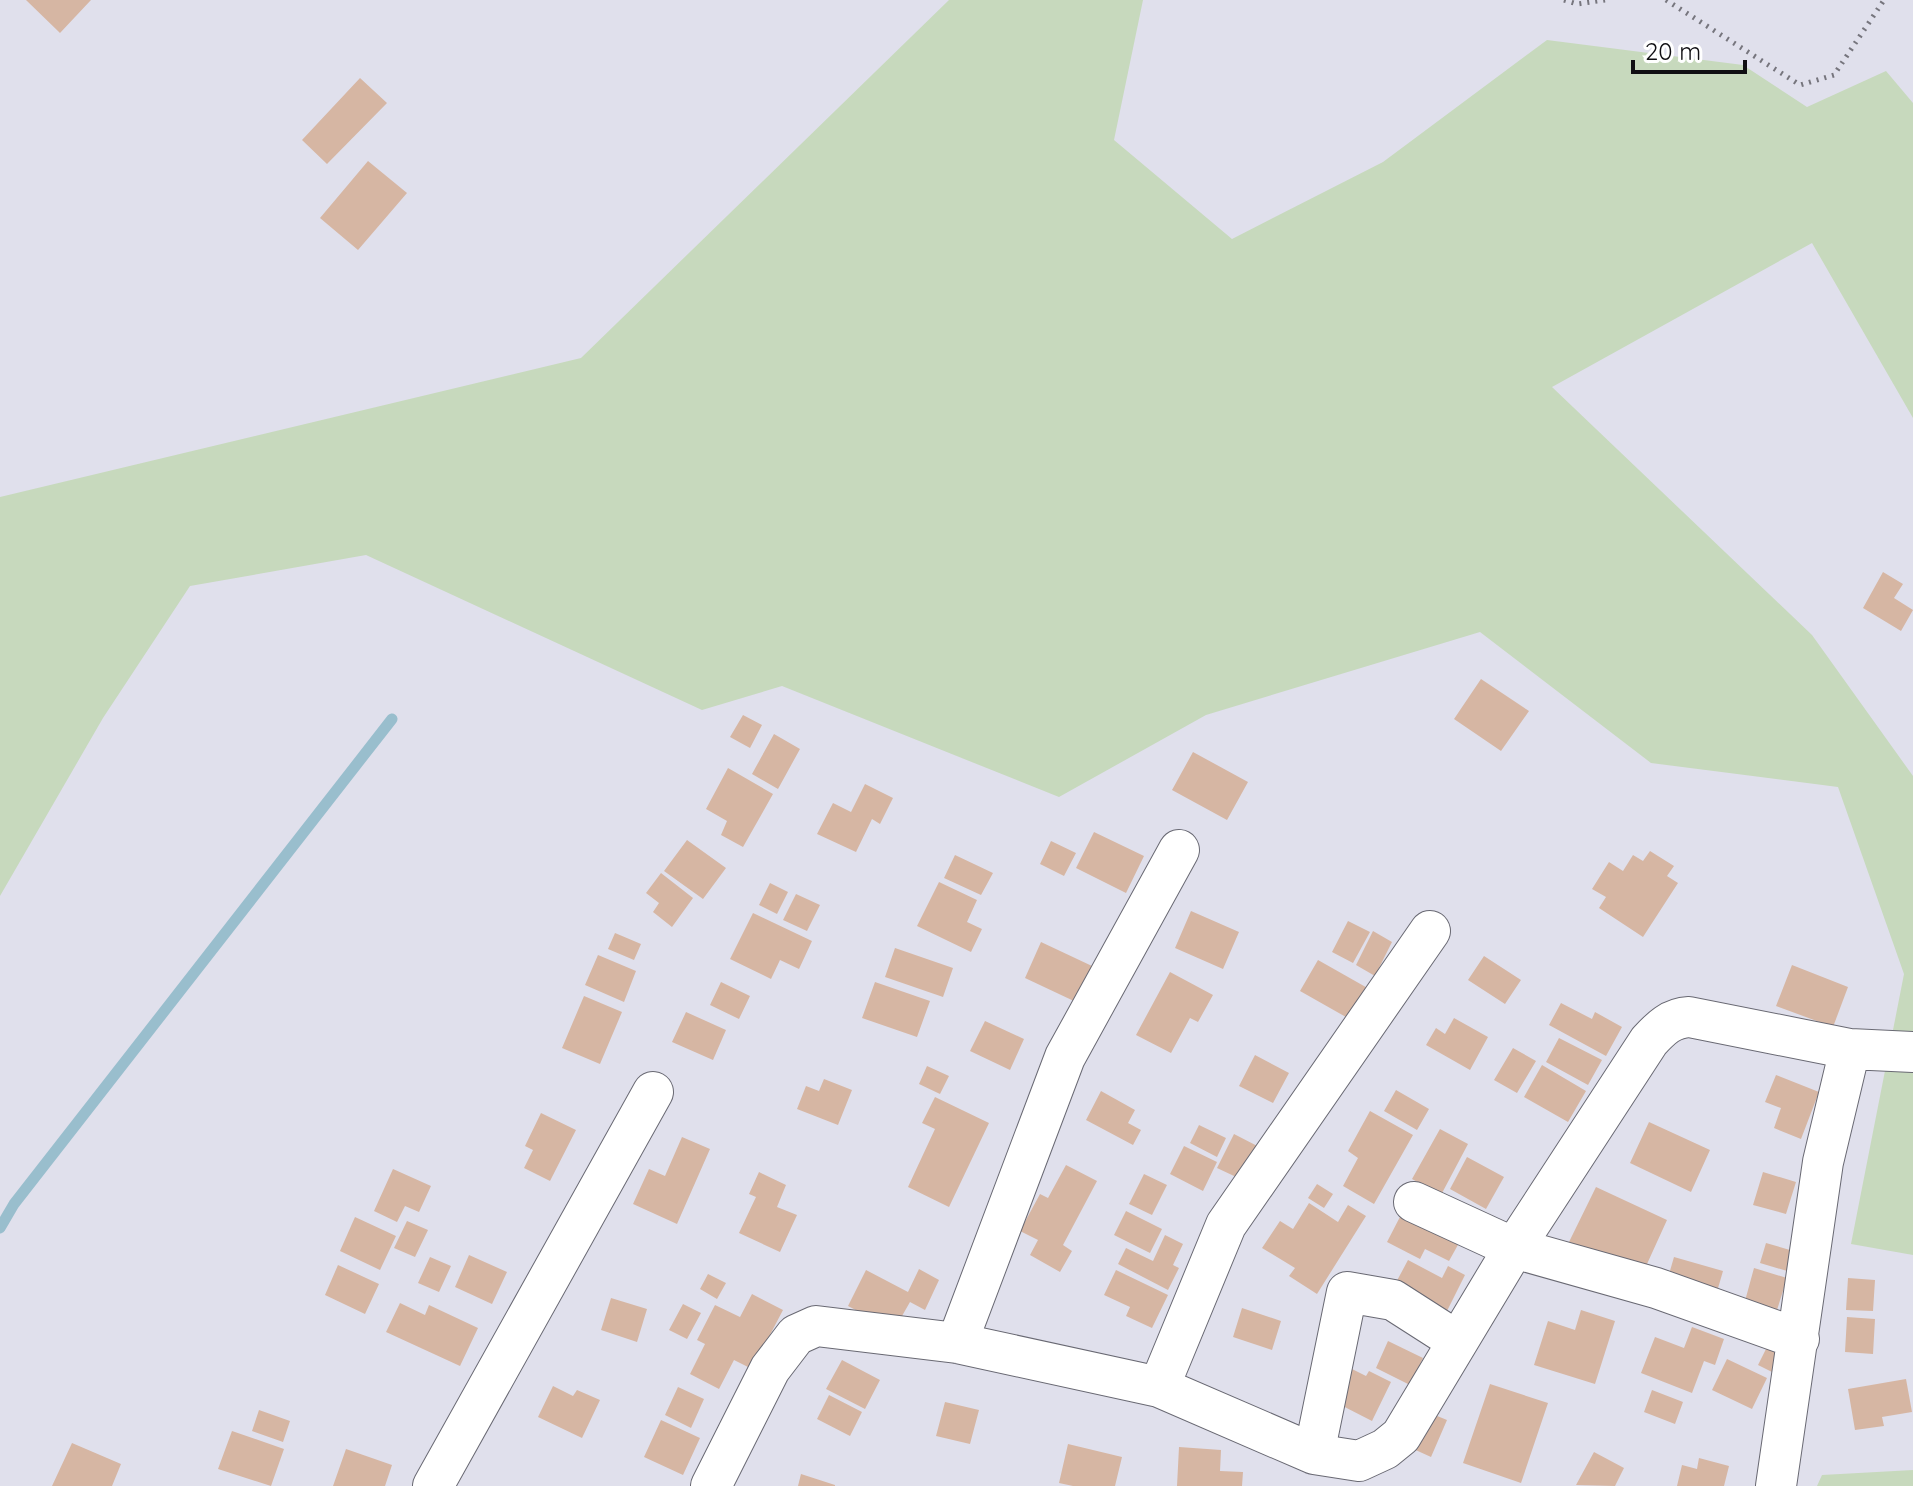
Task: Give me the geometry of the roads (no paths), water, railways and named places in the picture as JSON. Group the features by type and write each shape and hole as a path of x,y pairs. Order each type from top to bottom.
{"street":[{"path":"957,1343 1065,1057 1179,850"},
{"path":"1159,1387 1226,1225 1430,931"},
{"path":"711,1486 770,1369 796,1335 816,1326 957,1343 1159,1387 1314,1454 1359,1461 1385,1449 1401,1436 1514,1248 1649,1041 1662,1027 1678,1018 1700,1018 1850,1049 1913,1052"},
{"path":"1776,1486 1823,1162 1850,1049"},
{"path":"433,1486 653,1092"},
{"path":"1414,1202 1514,1248 1656,1288 1799,1339"},
{"path":"1314,1454 1347,1292 1393,1300 1457,1341"}],"waterway":[{"path":"0,1228 14,1204 392,719"}]}
